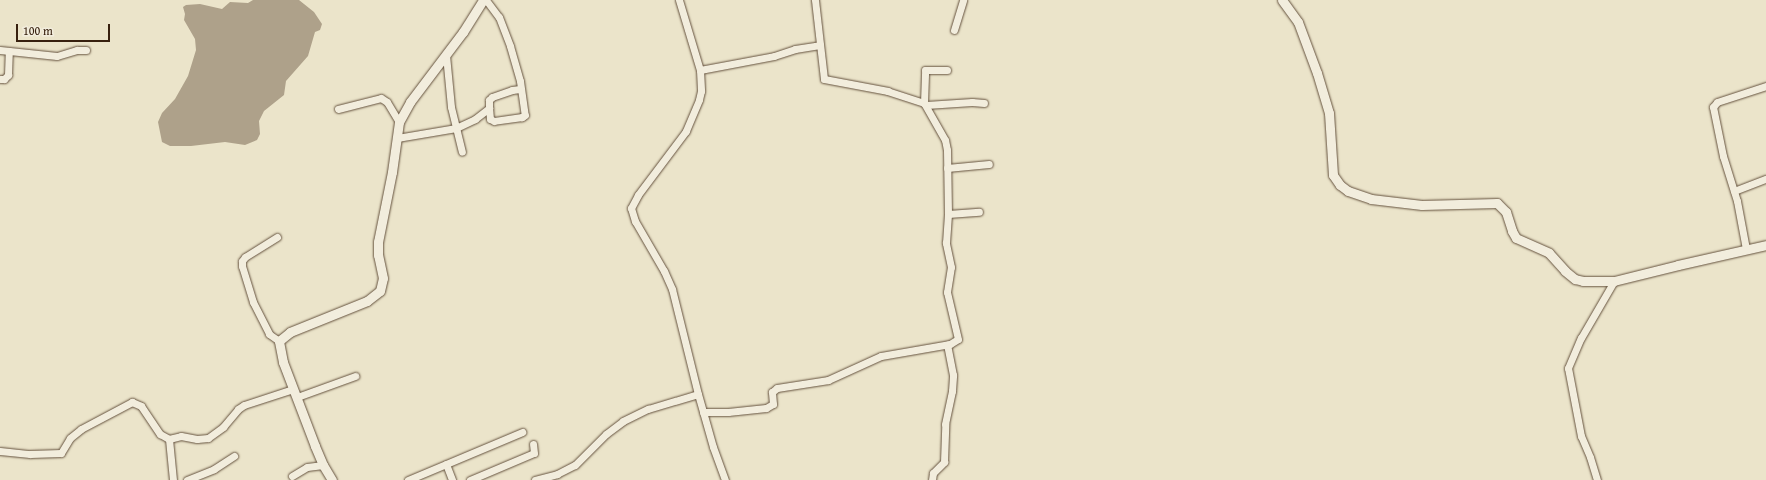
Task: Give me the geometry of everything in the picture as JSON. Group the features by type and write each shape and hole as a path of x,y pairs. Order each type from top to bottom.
{"street":[{"path":"279,342 290,332 367,301 380,291 383,278 378,255 378,242 392,172 399,122 410,102 463,32 483,0"},
{"path":"486,0 499,17 514,59 520,89 524,116 497,121 492,120 489,100 492,97 512,90 520,89"},
{"path":"679,0 700,70 701,91 692,120 686,131 638,195 631,208 635,221 664,270 672,289 703,412 726,480"},
{"path":"815,0 823,75 826,80 888,91 925,104 972,102 984,103"},
{"path":"954,30 963,0"},
{"path":"1282,0 1298,22 1317,72 1329,118 1333,175 1340,185 1348,191 1371,199 1422,205 1497,203 1506,212 1512,231 1516,238 1549,253 1565,271 1575,279 1583,281 1614,281 1746,249 1766,246"},
{"path":"700,70 774,56 795,49 820,45"},
{"path":"0,50 57,56 77,50 86,50"},
{"path":"0,79 4,79 8,75 8,51"},
{"path":"446,55 451,107 462,152"},
{"path":"703,412 728,412 766,408 772,405 772,392 777,388 834,378 881,356 947,345 956,342 958,337 947,292 951,267 946,243 948,214 947,150 945,140 925,104 925,70 947,70"},
{"path":"1746,249 1734,191 1723,156 1713,107 1717,102 1766,86"},
{"path":"338,109 381,98 387,102 399,122"},
{"path":"396,138 456,128 474,119 489,108"},
{"path":"947,168 989,164"},
{"path":"1734,191 1766,179"},
{"path":"948,214 979,212"},
{"path":"277,237 251,253 242,261 243,271 253,302 269,334 279,342 282,362 323,465 332,480"},
{"path":"1597,480 1590,456 1581,436 1568,368 1581,338 1614,281"},
{"path":"932,480 933,473 944,462 945,424 952,391 953,374 947,345"},
{"path":"0,451 19,453 61,453 70,438 81,429 132,402 141,406 161,436 169,439 181,436 197,439 208,438 223,427 238,409 244,405 295,393 354,376"},
{"path":"540,479 557,474 575,465 606,434 623,421 648,409 698,394"},
{"path":"408,480 522,432"},
{"path":"169,439 173,480"},
{"path":"470,480 534,453 533,444"},
{"path":"188,480 214,469 234,456"},
{"path":"446,464 452,480"},
{"path":"292,476 307,467 323,465"}],"shaded area":[{"path":"253,0 299,0 314,12 322,24 320,30 315,32 308,56 286,81 284,95 264,111 259,121 260,134 257,140 245,145 225,142 191,146 170,146 162,142 158,122 162,113 175,99 188,76 196,50 195,39 184,20 185,14 183,7 186,5 200,4 222,9 230,2 248,3"}]}
